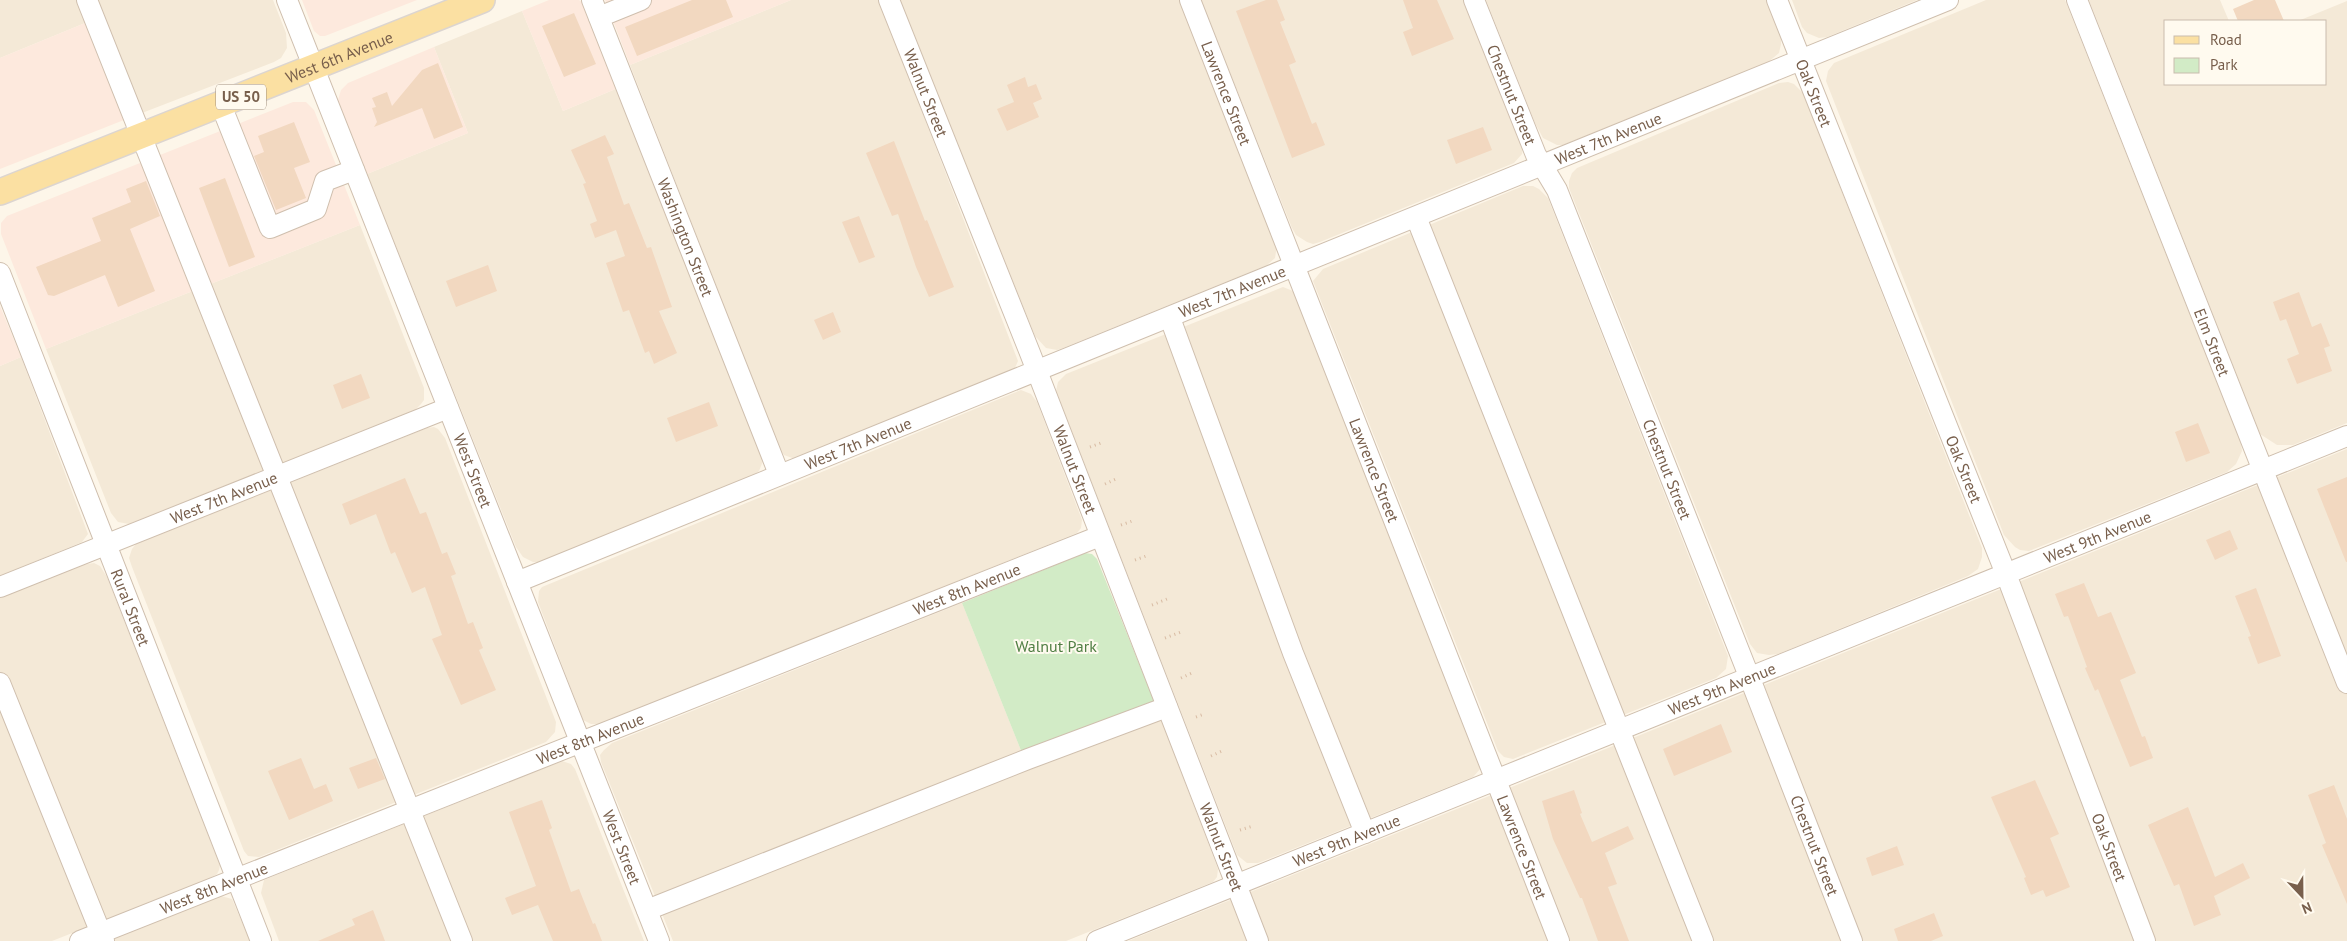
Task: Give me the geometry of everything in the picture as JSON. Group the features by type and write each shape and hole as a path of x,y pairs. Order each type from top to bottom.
{"main road":[{"name":"West 6th Avenue","path":"0,192 482,0"}],"street":[{"path":"87,0 462,941"},
{"name":"West Street","path":"287,0 659,941"},
{"path":"596,8 641,0"},
{"name":"Walnut Street","path":"889,0 1258,941"},
{"name":"Lawrence Street","path":"1190,0 1559,941"},
{"name":"Chestnut Street","path":"1474,0 1542,165 1557,190 1750,676 1852,941"},
{"name":"Oak Street","path":"1777,0 2006,574 2145,941"},
{"name":"West 7th Avenue","path":"517,582 1948,0"},
{"name":"Elm Street","path":"2077,0 2347,683"},
{"name":"Washington Street","path":"596,8 779,474"},
{"path":"221,105 270,228 316,209 325,181 354,170"},
{"path":"1416,217 1703,941"},
{"name":"Rural Street","path":"0,273 262,941"},
{"path":"1170,318 1293,654 1365,833"},
{"name":"West 7th Avenue","path":"0,587 448,408"},
{"name":"West 9th Avenue","path":"1097,941 2347,436"},
{"name":"West 8th Avenue","path":"80,941 103,937 237,879 1100,536"},
{"path":"0,683 103,937"},
{"path":"647,910 1028,759 1167,707"}],"path":[{"path":"1090,447 1101,443"},
{"path":"1105,484 1116,479"},
{"path":"1121,525 1135,520"},
{"path":"1134,560 1149,555"},
{"path":"1152,605 1167,599"},
{"path":"1165,638 1181,632"},
{"path":"1181,678 1192,674"},
{"path":"1196,717 1204,714"},
{"path":"1211,756 1222,751"},
{"path":"1240,830 1253,826"}],"shaded area":[{"path":"0,0 273,0 286,33 287,48 281,58 274,62 129,118 90,21 0,58"},
{"path":"302,0 417,0 325,36 320,36 314,31"},
{"path":"549,0 579,0 583,3 618,88 563,111 522,11"},
{"path":"605,0 791,0 630,65"},
{"path":"791,0 879,0 1018,361 1014,370 795,459 784,455 780,450 630,65"},
{"path":"900,0 1180,0 1277,246 1275,258 1267,265 1063,348 1057,350 1046,348 1035,336"},
{"path":"1201,0 1466,0 1523,148 1522,154 1514,163 1320,242 1313,244 1307,242 1296,235 1292,228"},
{"path":"1486,0 1766,0 1781,36 1781,44 1779,53 1767,63 1563,145 1557,145 1543,138 1535,123"},
{"path":"1792,0 1917,0 1827,37 1819,38 1807,33 1802,27"},
{"path":"1986,0 2065,0 2241,443 2242,451 2236,464 2227,472 2029,551 2020,550 2015,547 2004,535 1826,81 1828,71 1834,63"},
{"path":"2089,0 2220,0 2229,20 2164,20 2164,85 2327,85 2327,20 2300,20 2347,1 2347,423 2293,445 2277,445 2260,434"},
{"path":"522,11 563,111 618,88 763,461 759,471 753,476 540,562 533,562 523,557 516,547 367,174 468,133 434,47"},
{"path":"90,21 129,118 0,169 0,58"},
{"path":"434,47 468,133 367,174 339,106 338,100 341,90 348,83"},
{"path":"1788,82 1794,84 1803,93 1982,548 1982,557 1978,569 1968,576 1778,654 1769,655 1757,653 1750,644 1569,188 1569,181 1572,173 1577,168 1779,83"},
{"path":"293,102 306,102 314,110 360,225 46,349 1,234 1,223 7,216"},
{"path":"1523,186 1533,186 1548,198 1728,656 1726,669 1716,678 1513,759 1504,757 1498,751 1313,281 1323,269"},
{"path":"360,225 424,388 424,400 421,404 415,410 129,524 118,522 111,513 46,349"},
{"path":"1283,287 1293,291 1482,767 1473,777 1258,863 1247,863 1237,855 1056,391 1058,382 1066,374"},
{"path":"0,306 21,357 0,366"},
{"path":"21,357 88,534 82,542 0,576 0,366"},
{"path":"1021,390 1031,394 1037,402 1082,520 1081,528 1077,533 603,724 591,724 583,720 538,602 539,591 542,587"},
{"path":"434,427 445,438 556,722 555,732 546,742 259,857 248,856 244,851 132,567 129,558 132,549 136,544 427,428"},
{"path":"2347,449 2347,941 1128,941 1514,786"},
{"path":"94,563 100,566 107,577 220,865 219,870 217,874 207,880 52,941 0,941 0,598 82,565"},
{"path":"962,603 1024,758 1156,706 1218,869 1217,877 1213,882 1066,941 673,941 601,762 600,755 604,750 612,743"},
{"path":"562,761 571,764 575,769 644,941 279,941 261,893 264,880"},
{"path":"221,896 232,899 250,941 107,941"}],"green space":[{"name":"Walnut Park","path":"1085,553 1092,554 1097,559 1156,706 1024,758 962,603"}],"building":[{"path":"692,0 726,0 733,17 637,56 625,27"},
{"path":"1266,0 1277,0 1285,20 1280,22 1296,62 1289,65 1312,124 1316,122 1325,145 1292,158 1236,11"},
{"path":"1403,0 1437,0 1454,39 1412,56 1403,32 1413,28"},
{"path":"2254,0 2275,0 2284,20 2238,20 2233,9"},
{"path":"574,13 596,64 564,77 542,26"},
{"path":"438,63 463,127 434,139 422,108 374,127 377,122 372,108 376,107 372,98 387,92 392,106 422,70"},
{"path":"1025,77 1028,87 1036,84 1042,99 1033,103 1039,117 1007,131 997,109 1014,102 1007,85"},
{"path":"294,122 310,162 294,168 306,198 276,210 254,156 264,152 258,136"},
{"path":"1483,127 1492,150 1456,164 1447,140"},
{"path":"605,135 614,154 607,157 624,205 629,203 647,248 651,247 672,307 659,311 677,353 654,364 649,351 645,353 629,310 623,312 606,263 625,256 616,230 595,238 590,224 597,221 583,184 586,183 571,150"},
{"path":"894,141 925,221 927,220 954,287 929,297 916,267 898,214 892,216 866,153"},
{"path":"225,178 255,257 229,267 199,188"},
{"path":"146,181 160,216 130,229 155,291 118,307 105,275 54,296 48,295 36,267 101,241 92,218 131,202 126,189"},
{"path":"859,216 875,257 859,263 842,222"},
{"path":"488,265 497,291 456,307 446,281"},
{"path":"2299,292 2312,327 2321,323 2330,346 2324,348 2332,371 2297,384 2287,359 2299,354 2286,319 2280,321 2273,302"},
{"path":"833,312 841,332 823,340 814,320"},
{"path":"361,374 370,398 342,409 333,385"},
{"path":"709,402 718,426 676,442 667,418"},
{"path":"2198,423 2210,453 2186,462 2175,432"},
{"path":"2347,477 2347,562 2346,562 2317,489"},
{"path":"405,478 420,514 426,512 442,554 447,552 456,574 451,576 468,624 473,622 483,648 479,650 496,690 461,705 432,639 442,635 425,587 412,593 395,552 391,554 376,514 350,525 342,504"},
{"path":"2230,530 2238,549 2215,560 2206,540"},
{"path":"2084,583 2098,617 2111,612 2136,673 2120,680 2142,737 2145,736 2153,758 2130,767 2098,689 2095,691 2085,668 2087,667 2068,616 2064,617 2055,594"},
{"path":"2256,588 2281,656 2258,664 2248,637 2251,636 2235,596"},
{"path":"1721,724 1732,752 1674,776 1663,749"},
{"path":"301,758 314,789 326,784 333,801 289,820 268,771"},
{"path":"376,758 385,779 358,789 349,768"},
{"path":"2035,780 2059,834 2050,838 2070,887 2046,897 2043,890 2031,895 2024,878 2026,877 1991,797"},
{"path":"2334,785 2347,819 2347,904 2322,845 2326,843 2308,795"},
{"path":"1574,790 1582,813 1580,814 1592,842 1628,826 1634,839 1605,853 1617,884 1608,887 1629,941 1598,941 1582,898 1580,898 1553,839 1542,801"},
{"path":"542,800 552,828 549,830 571,892 579,889 602,941 553,941 538,905 512,915 505,898 536,886 509,812"},
{"path":"2188,807 2215,877 2243,863 2250,878 2214,896 2221,915 2194,926 2179,884 2174,886 2148,825"},
{"path":"1897,846 1904,865 1872,876 1866,858"},
{"path":"373,910 385,941 318,941 355,925 352,919"},
{"path":"1934,913 1943,936 1931,941 1898,941 1894,929"}]}
